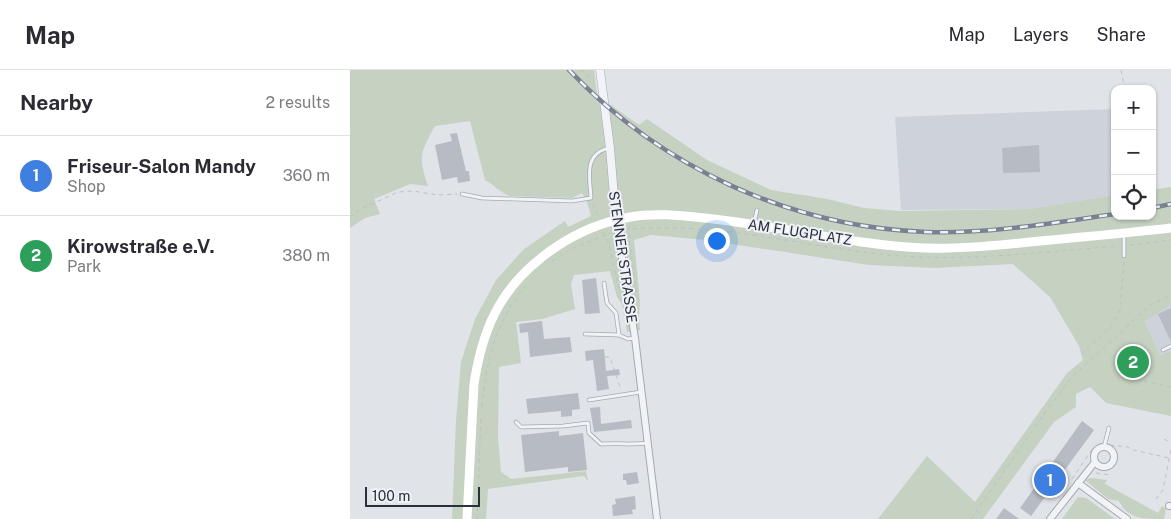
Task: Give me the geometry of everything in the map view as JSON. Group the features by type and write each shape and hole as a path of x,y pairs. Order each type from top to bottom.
{"main road":[{"name":"AM FLUGPLATZ","path":"467,519 474,384 483,339 494,314 521,275 552,249 584,230 628,217 674,215 754,224 884,245 926,248 972,248 1171,228"}],"street":[{"name":"STENNER STRASSE","path":"600,70 610,148 616,220 635,338 657,519"},
{"path":"1104,447 1112,452 1113,461 1106,467 1100,466 1095,462 1094,455 1104,447"},
{"path":"1050,519 1095,462"},
{"path":"1078,483 1127,519"}],"lane":[{"path":"462,194 482,198 572,201 591,198 589,173 591,162 598,152 610,148"},
{"path":"754,224 757,210"},
{"path":"1124,233 1124,256"},
{"path":"604,283 606,303 616,313 619,335"},
{"path":"585,334 619,335 635,338"},
{"path":"1163,350 1171,346"},
{"path":"589,400 641,392"},
{"path":"516,422 521,427 563,426 588,423 589,433 601,444 621,443 628,446 647,443"},
{"path":"1104,447 1109,428"}],"path":[{"path":"581,70 602,88"},
{"path":"1121,70 1124,85"},
{"path":"350,217 382,198 398,192 413,191 437,195 462,194"},
{"path":"628,217 637,297"},
{"path":"550,262 574,248 604,235 608,241 617,284 621,291"},
{"path":"1081,354 1112,325 1120,310 1124,256"},
{"path":"477,519 481,409 490,354 504,316 524,287"},
{"path":"971,519 1046,411 1073,376 1150,306 1171,295"},
{"path":"1116,356 1130,378 1171,387"},
{"path":"605,357 610,357 623,395"},
{"path":"1164,439 1171,443"},
{"path":"1104,447 1111,444 1169,458"},
{"path":"1156,499 1163,490 1171,449"}],"shaded area":[{"path":"1111,109 1111,196 1030,209 901,210 895,117"},
{"path":"1171,305 1171,351 1160,355 1145,320"}],"green space":[{"path":"350,70 594,70 597,95 639,125 647,119 707,160 771,190 827,199 864,208 900,211 1030,209 1111,196 1111,220 1156,220 1156,189 1171,187 1171,305 1145,321 1160,355 1171,351 1171,416 1106,403 1090,387 1076,394 1076,407 1054,422 983,519 878,519 927,456 975,502 1067,373 1083,360 1079,346 1050,297 1013,264 935,268 869,265 706,240 651,235 634,240 640,301 640,330 627,332 622,304 617,297 610,271 574,275 571,284 575,309 542,319 516,322 521,363 499,367 498,438 501,472 511,479 586,471 588,481 584,476 488,489 486,519 452,519 456,421 461,362 475,319 496,280 524,249 565,221 568,227 591,216 587,202 582,193 572,198 509,196 503,193 485,180 470,121 435,126 422,155 428,186 410,184 374,199 380,214 365,218 350,228"},
{"path":"1091,478 1107,480 1105,484 1158,513 1162,506 1166,509 1164,519 1149,519 1132,515 1119,501 1108,499 1085,480"},
{"path":"1078,497 1086,498 1115,519 1062,519"}],"building":[{"path":"457,133 466,171 469,171 470,181 458,183 457,177 442,180 435,145 452,141 450,134"},
{"path":"1039,145 1040,172 1003,173 1002,148"},
{"path":"596,278 600,313 585,314 582,280"},
{"path":"1171,308 1171,342 1158,314"},
{"path":"542,321 544,339 570,337 572,352 530,357 528,332 520,333 519,324"},
{"path":"604,349 606,371 619,369 620,375 607,376 609,389 597,391 593,360 586,361 585,351"},
{"path":"578,393 580,409 572,410 572,416 561,417 561,411 528,414 526,399"},
{"path":"600,407 601,424 631,420 632,428 594,432 590,408"},
{"path":"1082,421 1094,430 1031,516 1020,508"},
{"path":"559,431 559,436 583,433 587,470 568,472 568,467 525,472 521,435"},
{"path":"637,472 639,483 627,485 626,480 623,480 623,474"},
{"path":"635,496 636,509 632,510 633,514 613,516 612,505 616,504 615,499"},
{"path":"1004,508 1019,519 996,519"}],"railway":[{"path":"569,70 606,105 645,136 687,163 732,186 778,204 826,218 876,228 950,232 1020,227 1111,215"},
{"path":"1156,207 1171,204"}],"place":[{"name":"Kirowstraße e.V.","path":"1133,362"},
{"name":"Friseur-Salon Mandy","path":"1050,480"}]}
